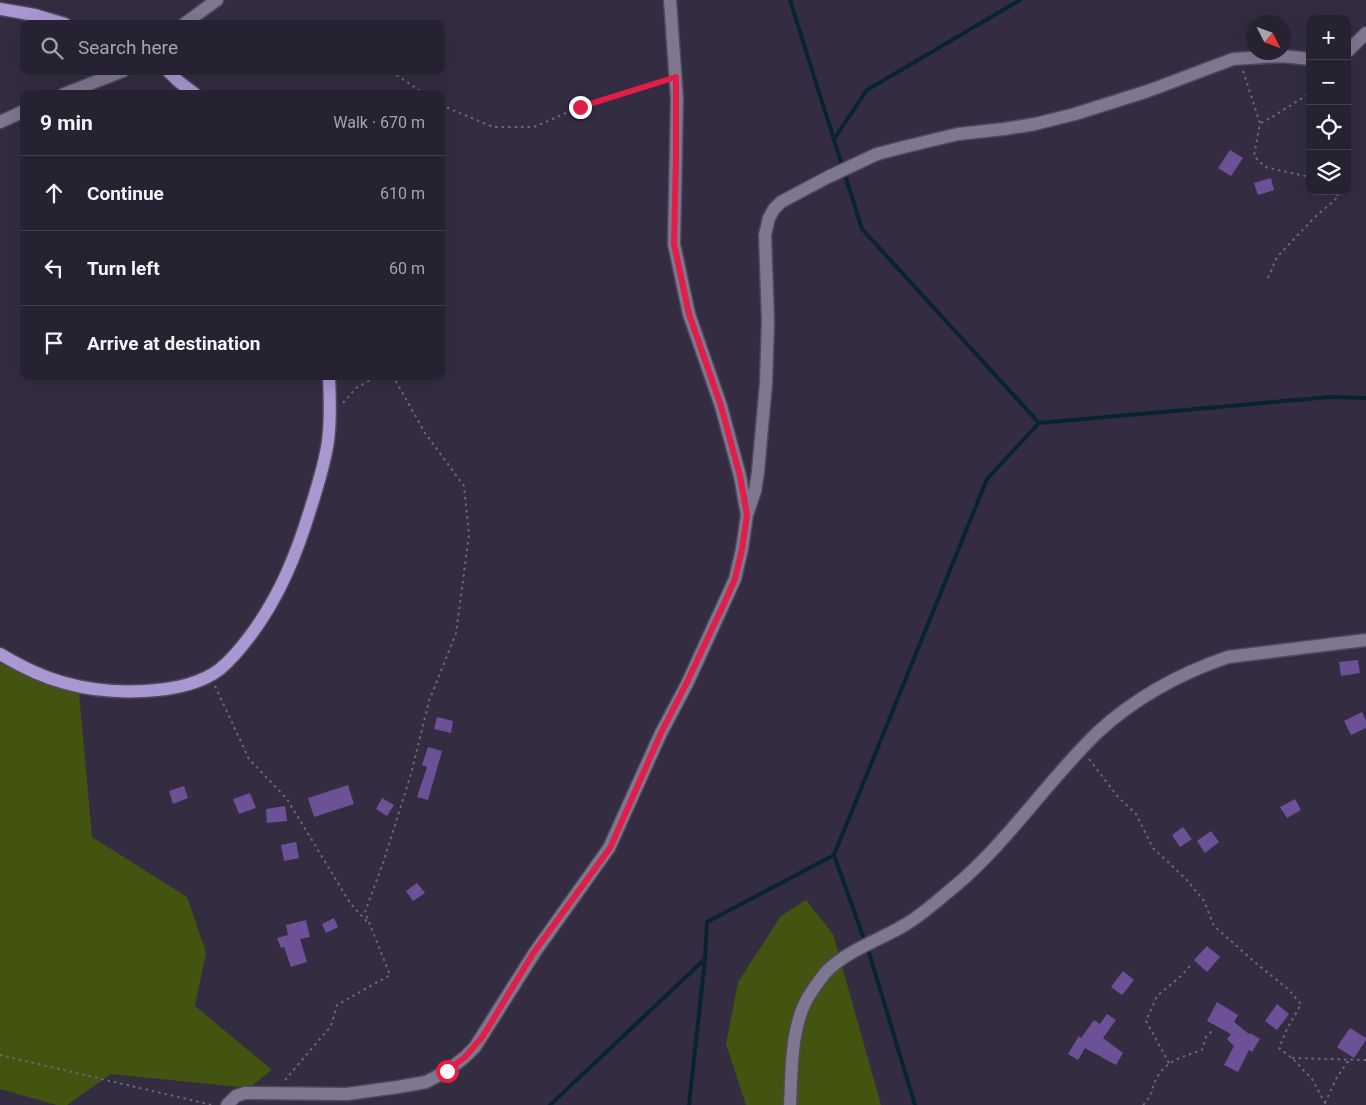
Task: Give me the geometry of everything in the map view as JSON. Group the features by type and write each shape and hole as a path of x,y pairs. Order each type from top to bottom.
{"main road":[{"path":"0,9 52,20"},
{"path":"172,75 190,90"},
{"path":"0,654 37,674 66,684 134,692 172,688 197,682 219,670 241,648 263,618 278,594 294,560 319,481 328,441 330,418 329,380"}],"street":[{"path":"190,20 217,0"},
{"path":"670,0 676,77 674,244 689,314 721,406 734,451 747,515"},
{"path":"1351,48 1366,33"},
{"path":"227,1105 236,1096 245,1093 347,1094 372,1092 426,1082 447,1071 475,1047 534,952 610,848 661,733 735,579 747,515 755,491 766,383 768,321 765,235 769,218 781,202 877,154 958,134 1020,127 1075,114 1148,91 1205,68 1239,59 1282,56 1306,59"},
{"path":"74,90 113,75"},
{"path":"0,122 20,113"},
{"path":"790,1105 792,1050 804,1006 810,994 827,971 835,964 867,945 905,926 956,886 991,853 1081,750 1100,731 1145,696 1209,664 1228,658 1366,640"}],"path":[{"path":"1239,59 1260,123 1254,156 1265,167 1306,177"},
{"path":"395,75 419,90"},
{"path":"445,107 494,127 534,127 580,107 676,77"},
{"path":"1260,123 1306,96"},
{"path":"1268,278 1277,257 1315,216 1339,196 1337,195"},
{"path":"343,403 356,388 371,380"},
{"path":"273,1094 331,1026 337,1005 390,976 365,912 384,863 411,774 429,701 456,633 470,535 464,486 425,432 395,380"},
{"path":"210,675 248,759 287,799 350,903 370,925"},
{"path":"1081,750 1118,798 1136,814 1154,848 1186,879 1204,901 1214,926 1258,966 1288,989 1301,1004 1286,1031 1280,1048 1312,1079 1325,1104"},
{"path":"1169,1063 1146,1021 1157,996 1190,966"},
{"path":"1143,1105 1151,1097 1157,1077 1169,1063 1202,1050 1206,1037 1213,1030"},
{"path":"0,1055 212,1105"},
{"path":"1292,1058 1366,1060"},
{"path":"1325,1104 1337,1077 1350,1059"}],"green space":[{"path":"0,661 79,693 92,837 187,897 206,952 195,1006 272,1070 249,1088 111,1074 67,1105 57,1105 0,1089"},
{"path":"806,900 833,934 881,1105 746,1105 726,1044 738,982 781,916"}],"building":[{"path":"1230,150 1243,158 1231,176 1218,168"},
{"path":"1271,178 1274,190 1258,195 1254,183"},
{"path":"1358,660 1360,673 1341,676 1339,662"},
{"path":"1362,712 1366,721 1366,728 1351,735 1344,721"},
{"path":"437,717 453,721 451,733 434,729"},
{"path":"428,747 442,751 428,800 417,797 427,767 422,765"},
{"path":"348,785 354,804 314,817 308,798"},
{"path":"184,786 188,798 173,804 169,791"},
{"path":"250,793 256,808 239,814 233,799"},
{"path":"382,798 394,805 387,816 376,809"},
{"path":"1295,799 1301,810 1287,818 1280,807"},
{"path":"285,806 287,821 267,823 266,809"},
{"path":"1183,827 1192,839 1180,847 1172,835"},
{"path":"1211,831 1219,842 1205,853 1197,841"},
{"path":"296,842 299,858 284,861 281,845"},
{"path":"417,883 425,893 413,901 406,891"},
{"path":"334,918 338,927 326,933 322,924"},
{"path":"306,920 310,937 300,939 307,962 291,967 284,947 281,948 277,938 288,935 286,925"},
{"path":"1207,946 1220,957 1207,972 1194,960"},
{"path":"1123,971 1134,980 1122,995 1111,987"},
{"path":"1217,1002 1238,1015 1234,1022 1249,1034 1260,1039 1252,1052 1249,1050 1238,1072 1224,1065 1234,1046 1227,1039 1231,1034 1207,1021"},
{"path":"1277,1004 1289,1014 1277,1030 1265,1021"},
{"path":"1107,1014 1116,1020 1103,1038 1123,1053 1116,1065 1085,1048 1078,1060 1068,1054 1079,1036 1081,1038 1094,1020 1100,1024"},
{"path":"1350,1028 1366,1038 1354,1058 1337,1047"}],"waterway":[{"path":"790,0 862,229 1039,423"},
{"path":"834,139 867,90 1020,0"},
{"path":"689,1105 705,959 707,922 834,855 987,479 1039,423 1330,397 1366,398"},
{"path":"834,855 870,956 915,1105"},
{"path":"550,1105 705,959"}],"route":[{"path":"447,1071 475,1047 534,952 610,848 661,733 735,579 747,515 734,451 721,406 689,314 674,244 676,77 580,107"}]}
